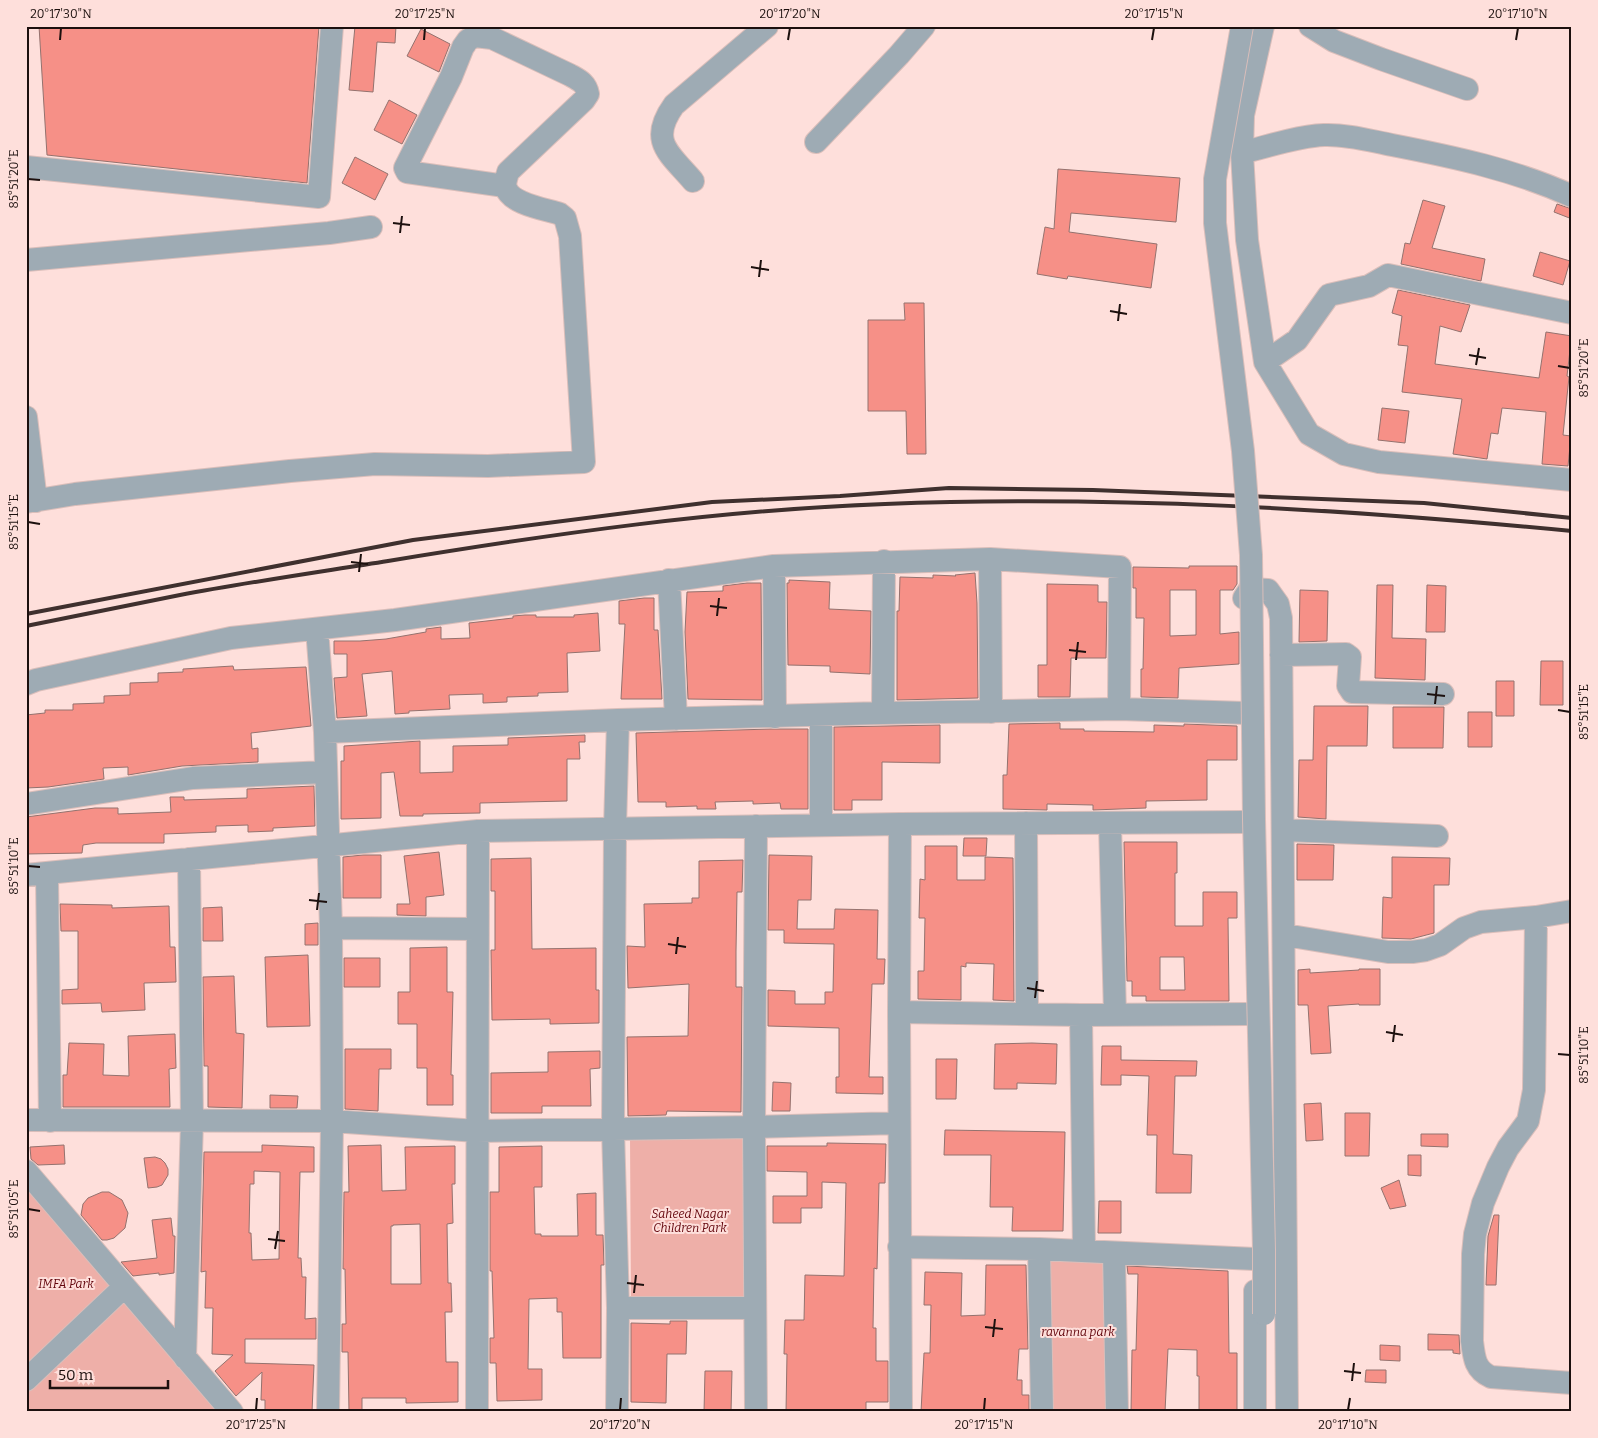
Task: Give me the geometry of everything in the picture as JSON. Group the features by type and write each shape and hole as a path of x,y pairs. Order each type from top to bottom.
{"street":[{"path":"26,168 318,197 332,26"},
{"path":"693,181 664,147 661,135 665,118 674,105 768,26"},
{"path":"816,142 882,74 924,26"},
{"path":"1242,26 1214,179 1215,223 1243,451 1252,555 1254,818 1264,1250 1264,1412"},
{"path":"1263,26 1243,115 1242,153 1247,240 1265,362 1309,434 1344,454 1379,462 1572,480"},
{"path":"1310,26 1334,41 1466,89"},
{"path":"26,417 31,501 75,494 231,477 375,464 488,466 584,462 570,236 565,218 560,214 516,200 509,194 505,186 508,172 584,100 588,94 587,87 570,75 492,38 475,36 468,40 463,47 451,77 405,168 407,172 505,186"},
{"path":"1242,153 1274,144 1325,135 1358,139 1496,168 1548,185 1572,196"},
{"path":"26,260 305,235 371,227"},
{"path":"1265,362 1297,340 1329,295 1369,286 1388,276 1572,313"},
{"path":"1241,555 1244,598 1246,822 1255,1259 1255,1412"},
{"path":"990,559 991,712"},
{"path":"26,684 231,638 517,604 669,580 774,566 990,559 1120,567 1119,709"},
{"path":"883,713 884,562"},
{"path":"774,566 776,716"},
{"path":"669,580 676,719"},
{"path":"1244,598 1250,589 1268,590 1278,604 1281,618 1285,935 1284,1102 1287,1412"},
{"path":"317,629 325,732 331,928 332,1121 328,1412"},
{"path":"1282,655 1346,654 1350,657 1348,686 1352,692 1443,694"},
{"path":"325,732 618,720 883,713 1119,709 1246,713"},
{"path":"820,826 821,716"},
{"path":"617,1412 618,1308 613,1129 615,828 618,720"},
{"path":"26,804 193,778 326,772"},
{"path":"50,1120 36,874 478,831 900,824 1246,822"},
{"path":"1026,823 1026,1014"},
{"path":"900,824 900,1412"},
{"path":"1110,824 1115,1014"},
{"path":"756,826 754,1127 756,1412"},
{"path":"1283,830 1437,836"},
{"path":"477,1412 478,831"},
{"path":"185,1358 192,1121 189,859"},
{"path":"1285,935 1388,952 1412,952 1440,945 1464,928 1480,922 1536,917 1572,911"},
{"path":"1536,917 1534,1090 1528,1121 1508,1148 1498,1167 1484,1203 1476,1234 1473,1254 1472,1341 1474,1356 1483,1374 1492,1377 1572,1383"},
{"path":"331,928 477,928"},
{"path":"899,1012 1081,1015 1250,1014"},
{"path":"1081,1015 1084,1252"},
{"path":"26,1120 332,1121 477,1131 899,1123"},
{"path":"26,1171 232,1412"},
{"path":"899,1246 1039,1249 1255,1259"},
{"path":"1039,1249 1042,1412"},
{"path":"1114,1253 1117,1412"},
{"path":"26,1380 124,1287"},
{"path":"618,1308 755,1308"}],"green space":[{"name":"Saheed Nagar Children Park","path":"630,1135 748,1135 749,1307 631,1306"},
{"name":"IMFA Park","path":"26,1177 232,1412 26,1412"},
{"name":"ravanna park","path":"1039,1249 1108,1253 1118,1412 1042,1412"}],"building":[{"path":"39,26 319,26 307,183 47,155"},
{"path":"355,26 396,26 395,43 377,42 373,92 349,90"},
{"path":"421,29 450,44 439,72 407,56"},
{"path":"389,100 417,115 402,144 374,130"},
{"path":"355,157 388,174 375,200 342,183"},
{"path":"1058,169 1180,178 1176,222 1071,213 1069,232 1157,244 1151,288 1068,276 1067,279 1037,274 1045,227 1054,229"},
{"path":"1423,200 1445,206 1432,248 1485,259 1481,281 1401,264 1405,243 1410,244"},
{"path":"1557,204 1572,209 1572,219 1554,212"},
{"path":"1540,252 1570,261 1563,285 1533,276"},
{"path":"1398,290 1470,305 1461,332 1440,326 1435,364 1539,378 1546,332 1572,336 1563,435 1571,436 1568,466 1542,464 1546,412 1502,408 1498,434 1491,433 1487,459 1453,454 1462,399 1402,392 1408,346 1398,345 1402,316 1392,313"},
{"path":"904,303 924,303 926,454 907,454 906,411 868,411 868,320 905,320"},
{"path":"1382,408 1409,411 1405,443 1378,440"},
{"path":"1189,566 1237,566 1237,584 1233,590 1220,590 1220,634 1239,632 1239,664 1179,668 1178,698 1141,697 1144,618 1136,618 1136,588 1133,588 1133,567 1189,568","holes":["1170,590 1196,590 1196,635 1170,636"]},
{"path":"975,573 978,698 897,700 897,611 899,611 900,577 933,578 933,575 956,576"},
{"path":"789,580 830,582 829,609 871,611 870,674 830,672 830,666 788,665 787,583 789,583"},
{"path":"761,583 762,700 688,699 685,632 687,592 723,591 723,586"},
{"path":"1047,584 1098,585 1098,602 1107,602 1106,658 1071,658 1070,697 1038,697 1038,665 1047,665"},
{"path":"1377,585 1393,585 1392,638 1426,639 1425,680 1375,678"},
{"path":"1427,585 1446,586 1445,632 1426,632"},
{"path":"1300,590 1328,591 1327,641 1299,642"},
{"path":"654,598 654,630 658,630 662,699 621,699 625,624 619,624 619,601"},
{"path":"598,613 600,651 567,653 568,692 538,693 538,696 507,697 507,702 483,703 483,694 449,695 450,709 409,711 409,713 395,714 392,671 362,674 367,716 337,718 334,678 347,677 347,654 334,654 334,641 386,639 426,632 426,629 441,627 441,639 470,638 469,623 525,615 536,615 536,617 574,617 574,615"},
{"path":"1541,661 1563,661 1563,705 1540,705"},
{"path":"233,666 234,670 306,667 311,726 251,733 252,749 258,748 258,762 182,766 128,775 128,767 103,768 104,779 48,787 26,788 26,715 45,713 45,710 73,710 73,704 104,703 104,696 130,695 130,683 158,682 158,673 183,672 183,669"},
{"path":"1496,681 1514,681 1514,716 1496,716"},
{"path":"1314,706 1368,706 1367,746 1327,746 1326,819 1298,817 1299,760 1313,760"},
{"path":"1393,707 1444,707 1443,748 1393,748"},
{"path":"1468,712 1492,712 1492,747 1468,747"},
{"path":"1060,723 1060,729 1084,729 1084,731 1154,732 1154,725 1184,726 1184,724 1237,726 1237,760 1207,760 1207,800 1146,801 1146,808 1093,810 1093,805 1047,804 1047,810 1003,809 1003,775 1007,775 1009,724"},
{"path":"940,725 940,763 882,762 882,800 852,800 852,810 834,810 834,727"},
{"path":"808,729 808,809 781,809 780,803 753,804 753,801 715,802 716,809 697,809 697,806 666,807 666,802 638,802 636,733"},
{"path":"585,735 585,742 579,742 580,759 567,759 567,801 480,803 480,813 400,816 394,772 381,773 381,818 341,819 341,761 344,761 344,746 420,741 420,773 453,772 453,746 508,745 508,738"},
{"path":"314,786 315,826 273,828 273,831 248,832 248,825 216,826 216,832 164,834 164,843 96,843 83,845 82,853 26,854 26,817 95,808 118,808 118,814 171,812 170,797 184,797 184,800 247,798 247,789"},
{"path":"964,838 987,838 986,856 963,856"},
{"path":"1124,842 1177,842 1175,926 1203,926 1203,892 1237,892 1237,918 1228,918 1229,1001 1146,1001 1146,996 1132,996 1132,981 1127,981","holes":["1160,957 1184,957 1185,990 1160,990"]},
{"path":"1297,844 1334,845 1333,880 1297,880"},
{"path":"925,846 957,846 957,880 985,880 985,857 1013,858 1014,1001 993,1000 994,964 966,963 966,967 961,966 961,1000 918,999 918,971 924,971 925,918 919,918 920,879 925,880"},
{"path":"439,852 444,895 426,897 426,916 397,915 397,904 410,904 404,856"},
{"path":"381,855 381,898 343,898 343,857"},
{"path":"769,855 812,856 811,900 798,900 797,929 834,929 835,909 878,910 877,959 885,959 884,984 872,984 869,1077 883,1077 883,1094 836,1093 836,1077 839,1077 839,1028 768,1026 768,990 795,991 795,1004 825,1004 825,992 833,992 834,944 784,943 784,930 768,930"},
{"path":"1392,857 1450,858 1449,885 1434,885 1434,933 1411,939 1382,938 1383,897 1392,898"},
{"path":"531,858 532,949 596,948 596,990 599,990 599,1023 550,1024 550,1019 492,1020 491,950 495,950 495,891 491,891 491,859"},
{"path":"743,860 742,892 737,892 736,951 736,987 742,987 741,1112 667,1111 666,1115 628,1116 627,1037 688,1036 689,984 628,988 627,946 645,947 644,904 692,903 692,898 699,898 699,861"},
{"path":"60,904 112,905 112,908 169,906 170,947 175,947 176,982 144,983 145,1010 102,1012 101,1003 62,1004 62,990 78,989 78,931 61,931"},
{"path":"222,907 223,941 203,941 203,908"},
{"path":"318,923 318,945 305,945 305,924"},
{"path":"447,947 447,992 453,992 451,1075 453,1075 453,1105 427,1105 427,1068 417,1068 417,1024 398,1024 398,992 410,992 410,948"},
{"path":"308,955 310,1026 267,1027 265,957"},
{"path":"344,958 380,958 380,987 344,987"},
{"path":"1310,969 1310,973 1380,969 1380,1005 1328,1006 1331,1053 1311,1054 1308,1005 1298,1005 1298,970"},
{"path":"234,976 236,1033 244,1034 242,1108 208,1107 208,1066 204,1066 203,977"},
{"path":"175,1034 176,1068 169,1069 170,1107 63,1107 63,1075 67,1075 69,1043 104,1044 103,1075 129,1076 128,1036"},
{"path":"995,1044 1057,1044 1056,1084 1017,1083 1017,1089 994,1089"},
{"path":"1102,1046 1121,1046 1121,1060 1197,1061 1196,1076 1175,1076 1173,1154 1192,1155 1191,1193 1156,1193 1157,1135 1147,1135 1149,1076 1121,1075 1121,1085 1101,1085"},
{"path":"345,1049 391,1049 391,1069 379,1069 378,1111 345,1109"},
{"path":"600,1051 600,1068 590,1069 591,1106 542,1106 542,1113 491,1113 491,1073 548,1072 548,1052"},
{"path":"936,1059 957,1059 956,1099 936,1099"},
{"path":"773,1082 791,1083 790,1111 772,1111"},
{"path":"270,1095 298,1096 297,1108 270,1108"},
{"path":"1321,1103 1323,1140 1306,1141 1304,1104"},
{"path":"1345,1113 1370,1113 1369,1156 1345,1156"},
{"path":"945,1130 1065,1132 1063,1231 1012,1231 1013,1207 990,1207 991,1155 944,1155"},
{"path":"1421,1134 1448,1134 1448,1147 1421,1146"},
{"path":"827,1143 886,1144 885,1183 879,1183 877,1269 874,1268 873,1328 876,1328 876,1361 888,1361 888,1402 866,1402 866,1412 786,1412 787,1354 784,1354 785,1320 804,1320 805,1275 844,1276 846,1183 822,1182 822,1208 801,1208 801,1223 773,1223 773,1196 807,1196 807,1172 767,1171 767,1146 827,1146"},
{"path":"64,1145 65,1164 38,1165 31,1159 30,1147"},
{"path":"262,1145 314,1147 314,1172 300,1172 298,1258 301,1258 302,1277 306,1277 305,1319 316,1318 316,1339 245,1339 245,1363 314,1365 312,1412 265,1412 265,1400 261,1400 262,1372 236,1396 215,1371 233,1355 212,1354 213,1308 205,1308 206,1271 201,1272 204,1152 262,1152","holes":["254,1171 280,1172 279,1259 252,1260 251,1233 249,1233 250,1184 254,1184"]},
{"path":"381,1145 382,1191 406,1190 405,1147 455,1146 455,1184 452,1184 453,1223 447,1224 448,1283 451,1283 452,1312 445,1312 446,1362 458,1362 458,1402 406,1403 406,1398 362,1398 362,1412 349,1412 348,1352 342,1352 342,1324 346,1324 345,1269 343,1269 344,1192 349,1192 348,1146","holes":["420,1224 421,1284 391,1284 391,1226 393,1225"]},
{"path":"542,1146 542,1187 534,1187 535,1234 541,1234 541,1236 578,1236 577,1194 596,1193 596,1235 603,1235 604,1265 601,1265 601,1358 563,1358 562,1312 557,1312 557,1298 529,1299 528,1369 542,1369 542,1400 497,1401 496,1363 490,1363 490,1338 494,1338 492,1271 490,1271 490,1192 499,1192 499,1147"},
{"path":"1408,1155 1421,1155 1421,1176 1408,1175"},
{"path":"155,1157 165,1163 168,1175 162,1185 148,1188 144,1158"},
{"path":"1399,1180 1406,1206 1390,1209 1381,1188"},
{"path":"102,1192 109,1192 122,1200 128,1213 125,1228 114,1238 107,1240 102,1240 81,1215 83,1204 88,1198"},
{"path":"1099,1201 1121,1201 1121,1233 1098,1233"},
{"path":"1494,1215 1499,1215 1496,1285 1486,1285 1488,1236"},
{"path":"171,1218 173,1236 175,1236 174,1273 133,1276 121,1262 157,1258 152,1220"},
{"path":"986,1265 1026,1265 1028,1349 1019,1349 1017,1380 1022,1380 1022,1395 1029,1395 1029,1412 921,1412 924,1353 930,1353 931,1305 924,1305 925,1272 962,1273 961,1316 985,1315"},
{"path":"1127,1266 1228,1271 1229,1353 1237,1353 1237,1412 1199,1412 1197,1350 1168,1349 1165,1412 1131,1412 1132,1350 1136,1350 1138,1274 1128,1274"},
{"path":"670,1321 687,1321 686,1354 667,1354 666,1403 631,1402 631,1323 670,1324"},
{"path":"1428,1334 1459,1335 1460,1354 1453,1353 1453,1350 1428,1350"},
{"path":"1380,1345 1400,1346 1400,1361 1380,1360"},
{"path":"1366,1370 1386,1370 1386,1383 1365,1382"},
{"path":"705,1371 732,1371 731,1412 704,1412"}],"railway":[{"path":"26,614 413,540 712,502 840,496 949,488 1093,490 1424,503 1572,518"},
{"path":"26,626 206,590 511,542 635,525 822,507 971,502 1143,503 1314,510 1572,531"}]}
